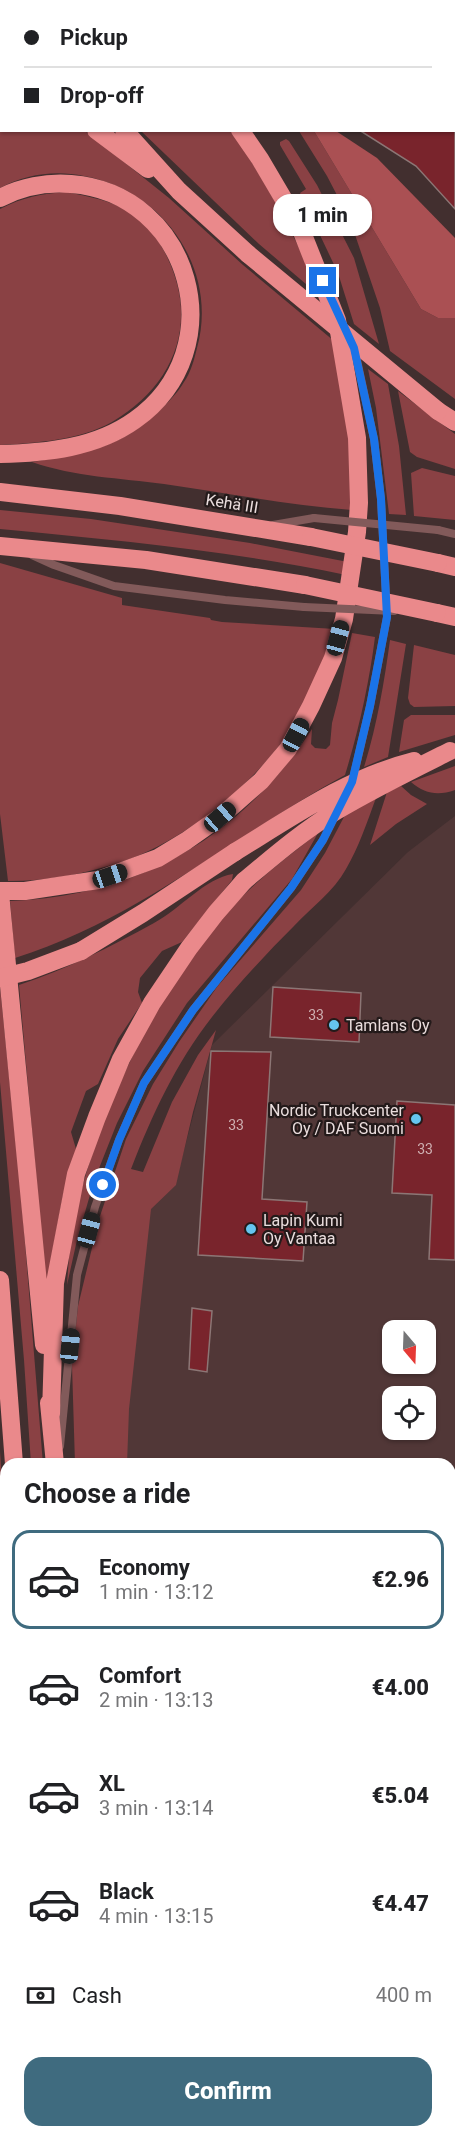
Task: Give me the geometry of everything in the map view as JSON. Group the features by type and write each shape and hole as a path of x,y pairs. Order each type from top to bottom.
{"highway":[{"path":"99,132 179,191"},
{"path":"126,132 179,191 248,254 438,411 455,422"},
{"path":"56,1458 0,892 25,891 106,878 158,858 186,841 228,810 261,781 288,749 333,658 344,619 357,532 357,438 338,320 300,227 241,132"},
{"path":"0,198 31,186 58,183 84,185 113,193 137,207 157,227 175,254 187,281 191,307 190,333 184,356 171,383 155,403 135,420 108,435 78,446 39,453 0,454"},
{"name":"Kehä III","path":"0,492 120,506 261,527 446,565"},
{"path":"9,547 146,560 305,585 455,617"},
{"path":"51,1414 55,1283 76,1174 122,1059 152,1003 216,913 244,881 285,846 335,812 453,751"},
{"path":"0,978 28,971 81,951 235,852 339,790 388,767 453,751"},
{"path":"0,1280 14,1458"}],"lane":[{"path":"58,1458 77,1275 95,1207 119,1140 144,1083 187,1019 291,888 323,840 352,782 370,706 387,617 381,499 374,439 354,348 323,281"},
{"path":"261,527 314,518 438,530 455,534"},
{"path":"9,547 114,586 304,607 437,613"}],"shaded area":[{"path":"0,132 86,132 169,198 243,265 334,341 349,423 352,510 81,474 32,462 85,452 116,441 143,425 168,402 179,390 195,357 202,319 200,290 192,263 178,238 160,216 138,198 112,184 84,176 52,173 30,176 0,188"},
{"path":"142,132 233,132 280,211 320,296 259,244"},
{"path":"300,132 315,132 421,309 438,318 455,318 455,399 390,351 380,308 350,220 327,176"},
{"path":"315,132 338,132 377,158 455,238 455,318 438,318 421,309"},
{"path":"286,139 317,185 354,258 379,344 354,324 338,273 300,193 306,189 280,145 280,142"},
{"path":"66,192 116,205 131,213 148,228 168,259 177,283 181,307 180,330 165,372 151,391 112,422 72,437 0,445 0,209 32,197"},
{"path":"368,369 388,384 399,446 406,515 389,514 376,408"},
{"path":"398,391 455,434 455,469 417,457 410,452"},
{"path":"422,468 455,476 455,520 414,516 411,473"},
{"path":"0,510 91,519 250,543 348,562 346,575 217,553 0,529"},
{"path":"0,563 122,598 122,605 210,618 222,622 335,629 317,679 293,726 261,767 219,806 172,839 124,861 67,876 8,881 0,814"},
{"path":"352,633 375,637 363,706 345,775 184,875 103,922 60,942 15,958 10,901 57,897 101,887 143,873 183,854 220,829 254,800 284,767 312,729 311,744 315,748 326,749 330,745 332,723"},
{"path":"390,640 406,644 388,757 364,767 380,704"},
{"path":"414,645 455,655 455,706 414,707 410,704 408,698"},
{"path":"411,715 455,715 455,735 399,752 404,720"},
{"path":"455,766 455,790 432,793 411,782"},
{"path":"401,786 427,804 396,824 370,845 387,792"},
{"path":"376,798 359,843 341,877 252,970 212,1017 176,1071 147,1129 131,1169 143,1172 172,1102 198,1055 216,1030 176,1185 151,1209 129,1409 127,1458 75,1458 72,1365 78,1306 99,1219 126,1139 153,1084 179,1042 217,987 301,890 325,853 345,815"},
{"path":"455,816 455,1458 101,1458 137,1197 175,1184 212,1045 408,852"},
{"path":"318,833 292,879 187,1003 143,1071 117,1123 94,1181 67,1285 71,1239 91,1157 126,1071 169,989 194,953 230,909 254,885"},
{"path":"233,874 232,880 182,942 162,951 140,978 138,992 142,1003 118,1039 98,1084 86,1091 71,1132 76,1149 63,1195 51,1259 47,1298 19,985 71,965 121,941 163,917 212,882"},
{"path":"0,987 21,1194 43,1458 31,1458 0,1082"}],"building":[{"path":"362,132 455,132 455,209 416,166"},
{"path":"273,987 361,993 359,1042 270,1037"},
{"path":"211,1051 271,1052 262,1199 307,1202 303,1261 198,1255"},
{"path":"397,1101 455,1105 455,1260 429,1259 432,1195 392,1193"},
{"path":"192,1308 212,1311 207,1372 189,1369"}],"place":[{"name":"Tamlans Oy","path":"334,1025"},
{"name":"Nordic Truckcenter Oy / DAF Suomi","path":"416,1119"},
{"name":"Lapin Kumi Oy Vantaa","path":"251,1229"}],"route":[{"path":"103,1185 119,1140 144,1083 193,1010 291,888 323,840 352,782 370,706 387,617 381,499 374,439 354,348 323,281"}]}
